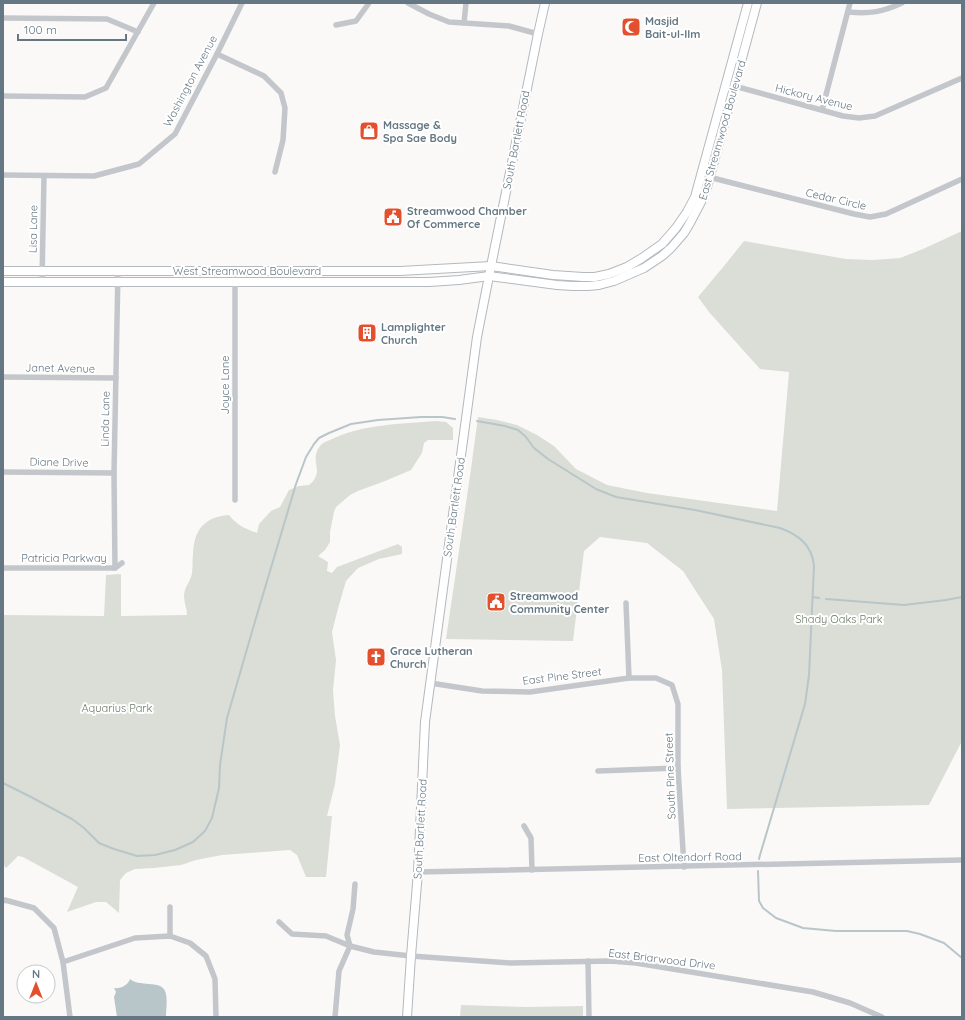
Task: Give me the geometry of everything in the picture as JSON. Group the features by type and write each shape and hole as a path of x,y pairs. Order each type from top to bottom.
{"street":[{"path":"3,96 84,97 106,88 154,3"},
{"name":"Washington Avenue","path":"3,175 94,176 139,164 175,134 242,3"},
{"path":"336,25 356,21 370,3"},
{"path":"408,3 449,22 509,26 538,34"},
{"path":"464,23 466,3"},
{"name":"South Bartlett Road","path":"406,1017 418,872 425,722 430,684 478,337 491,266 545,3"},
{"name":"East Streamwood Boulevard","path":"489,276 557,285 599,285 614,281 644,268 671,248 684,233 690,223 701,202 710,177 748,3"},
{"name":"East Streamwood Boulevard","path":"491,266 553,275 583,277 600,276 627,267 662,244 676,228 691,206 757,3"},
{"path":"822,110 850,3"},
{"path":"848,12 865,14 882,11 902,3"},
{"path":"3,18 107,19 138,32"},
{"path":"217,54 264,76 282,93 285,108 283,140 275,172"},
{"name":"Hickory Avenue","path":"731,85 822,110 860,118 875,116 962,78"},
{"name":"Cedar Circle","path":"701,175 870,217 886,214 962,179"},
{"name":"Lisa Lane","path":"42,282 44,176"},
{"name":"West Streamwood Boulevard","path":"3,271 235,270 337,272 415,271 491,266"},
{"name":"Joyce Lane","path":"235,270 235,500"},
{"name":"Linda Lane","path":"115,568 114,473 118,271"},
{"name":"West Streamwood Boulevard","path":"3,282 429,282 489,276"},
{"name":"Janet Avenue","path":"3,377 116,378"},
{"name":"Diane Drive","path":"3,472 114,473"},
{"name":"Patricia Parkway","path":"3,568 115,568 122,564"},
{"path":"626,603 629,678"},
{"name":"East Pine Street","path":"430,684 482,691 530,692 629,678 656,678 672,685"},
{"name":"South Pine Street","path":"672,685 678,704 678,768 684,867"},
{"path":"598,771 678,768"},
{"path":"524,826 531,838 532,870"},
{"name":"East Oltendorf Road","path":"418,872 962,860"},
{"path":"335,1017 339,971 350,946 346,935 353,909 355,884"},
{"path":"3,901 5,900 34,908 54,928 63,962 70,1017"},
{"path":"170,907 170,936"},
{"name":"East Briarwood Drive","path":"279,922 292,934 326,936 350,946 374,952 511,963 588,961 623,962 813,992 850,1003 882,1017"},
{"path":"63,962 135,938 170,936 190,942 206,956 215,979 216,1017"},
{"path":"588,961 589,1017"}],"green space":[{"name":"Shady Oaks Park","path":"962,231 962,741 929,805 727,809 722,670 714,619 683,571 647,543 600,537 584,551 573,641 446,639 478,417 517,425 537,435 554,446 576,469 607,485 647,493 777,511 789,372 760,369 709,312 698,297 744,241 846,259 873,260 900,258"},
{"name":"Aquarius Park","path":"436,421 446,422 453,428 453,440 428,440 424,443 422,453 411,470 358,491 350,495 336,507 330,532 330,542 325,550 318,556 328,562 327,571 332,573 337,567 398,544 402,547 402,554 379,559 358,568 346,581 332,632 336,660 333,690 335,716 340,745 335,784 327,816 332,816 326,877 306,877 297,855 290,850 222,855 196,860 181,865 135,869 126,873 120,880 119,913 106,902 96,902 67,912 78,887 23,857 18,856 6,868 3,864 3,615 104,616 106,575 121,574 121,616 187,615 184,593 191,578 194,546 198,532 207,522 220,516 229,515 235,522 248,530 257,533 259,524 271,511 280,507 289,490 299,486 309,485 314,480 317,474 316,455 323,443 342,435 368,428"},
{"path":"461,1005 526,1007 583,1006 583,1017 460,1017"}],"shaded area":[{"path":"130,979 138,983 154,984 163,988 165,991 167,1004 166,1017 117,1017 114,997 116,992 114,988 124,986"}],"waterway":[{"path":"3,783 72,819 84,828 99,843 114,849 137,856 155,855 175,850 193,842 205,831 212,818 219,788 220,765 227,718 296,484 306,457 314,444 319,438 351,424 378,420 421,417 442,417 455,419"},
{"path":"477,421 518,430 526,437 534,448 548,459 596,489 616,497 695,510 780,528 799,538 811,552 814,566 809,675 805,704 759,859"},
{"path":"813,597 819,598"},
{"path":"826,599 904,605 962,597"},
{"path":"758,871 759,901 763,908 776,918 803,928 836,931 907,931 944,943 962,958"}],"place":[{"name":"Masjid Bait-ul-Ilm","path":"631,27"},
{"name":"Massage & Spa Sae Body","path":"369,131"},
{"name":"Streamwood Chamber Of Commerce","path":"393,217"},
{"name":"Lamplighter Church","path":"367,333"},
{"name":"Streamwood Community Center","path":"496,602"},
{"name":"Grace Lutheran Church","path":"376,657"}]}
